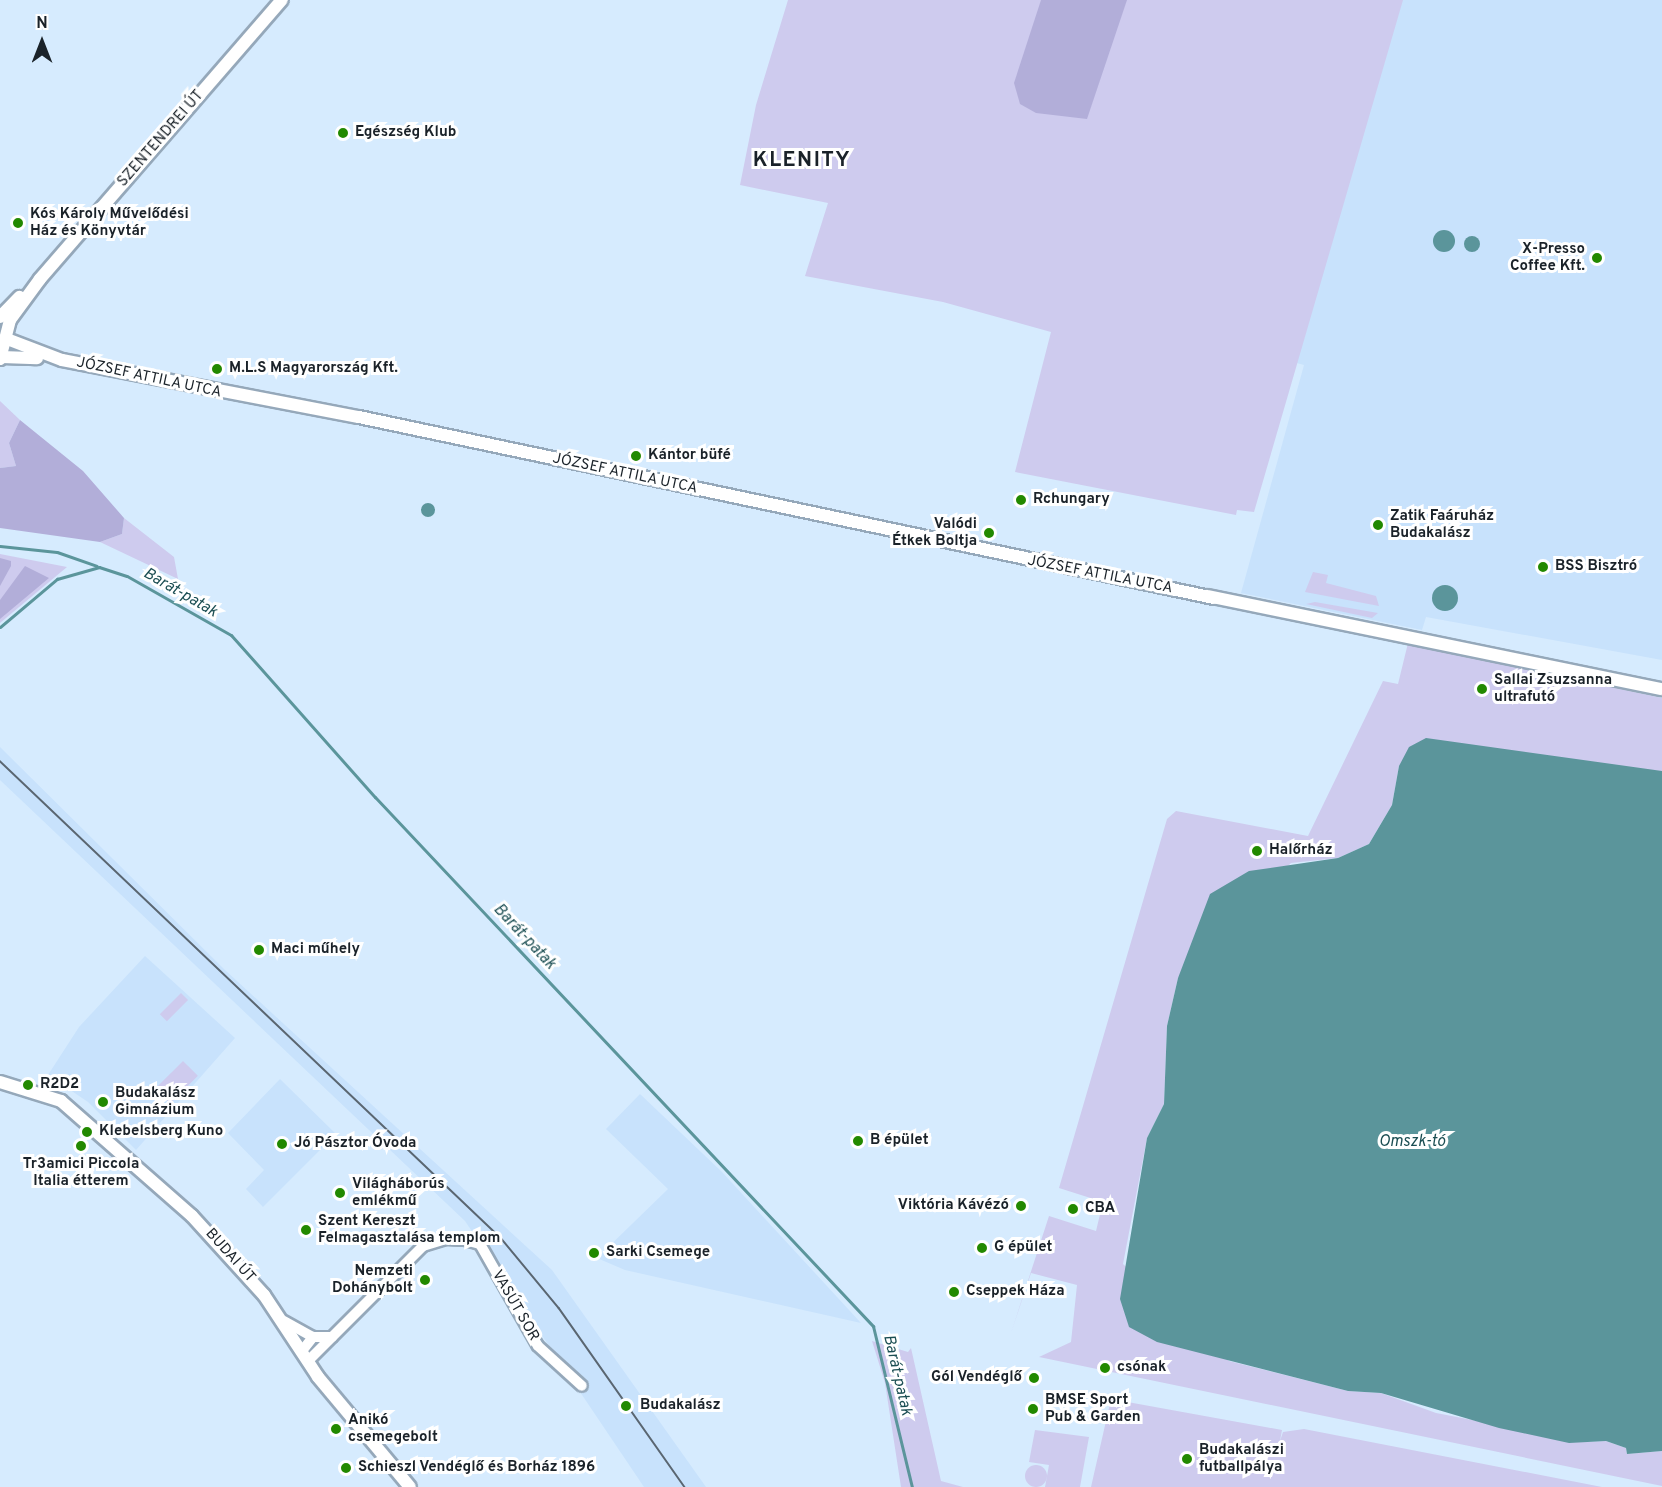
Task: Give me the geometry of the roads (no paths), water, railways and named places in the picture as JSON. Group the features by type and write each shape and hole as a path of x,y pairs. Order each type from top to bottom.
{"main road":[{"name":"SZENTENDREI ÚT","path":"40,279 282,0"},
{"path":"0,317 40,279"},
{"path":"40,279 4,335 1,358 62,360"},
{"path":"4,335 62,360"},
{"name":"JÓZSEF ATTILA UTCA","path":"62,360 359,417 1187,593 1662,689"},
{"name":"BUDAI ÚT","path":"0,1082 42,1093 71,1108 192,1215 284,1321 305,1356 410,1487"}],"street":[{"name":"VASÚT SOR","path":"332,1337 428,1242 480,1244 538,1346 582,1386"},
{"path":"284,1321 313,1337 332,1337"},
{"path":"305,1356 313,1337"},
{"path":"305,1356 332,1337"}],"water":[{"path":"1444,230 1452,233 1455,241 1452,249 1444,252 1436,249 1433,241 1436,233"},
{"path":"1472,236 1478,238 1480,244 1478,250 1472,252 1466,250 1464,244 1466,238"},
{"path":"428,503 433,505 435,510 433,515 428,517 423,515 421,510 423,505"},
{"path":"1445,585 1454,589 1458,598 1454,607 1445,611 1436,607 1432,598 1436,589"},
{"name":"Omszk-tó","path":"1426,738 1662,771 1662,1451 1627,1454 1626,1448 1606,1441 1569,1443 1499,1428 1381,1393 1348,1391 1157,1342 1129,1327 1120,1299 1147,1138 1164,1104 1167,1026 1178,978 1210,894 1249,871 1338,858 1369,844 1392,805 1399,766 1409,747"}],"waterway":[{"path":"0,546 57,552 97,566"},
{"name":"Barát-patak","path":"0,627 57,579 99,567 127,576 231,635 375,797 873,1326 912,1487"}],"tram line":[{"path":"0,761 501,1238 559,1308 685,1487"}],"place":[{"name":"Egészség Klub","path":"343,133"},
{"name":"Kós Károly Művelődési Ház és Könyvtár","path":"18,223"},
{"name":"X-Presso Coffee Kft.","path":"1597,258"},
{"name":"M.L.S Magyarország Kft.","path":"217,369"},
{"name":"Kántor büfé","path":"636,456"},
{"name":"Rchungary","path":"1021,500"},
{"name":"Zatik Faáruház Budakalász","path":"1378,525"},
{"name":"Valódi Étkek Boltja","path":"989,533"},
{"name":"BSS Bisztró","path":"1543,567"},
{"name":"Sallai Zsuzsanna ultrafutó","path":"1482,689"},
{"name":"Halőrház","path":"1257,851"},
{"name":"Maci műhely","path":"259,950"},
{"name":"R2D2","path":"28,1085"},
{"name":"Budakalász Gimnázium","path":"103,1102"},
{"name":"Klebelsberg Kuno","path":"87,1132"},
{"name":"B épület","path":"858,1141"},
{"name":"Jó Pásztor Óvoda","path":"282,1144"},
{"name":"Tr3amici Piccola Italia étterem","path":"81,1146"},
{"name":"Világháborús emlékmű","path":"340,1193"},
{"name":"Viktória Kávézó","path":"1021,1206"},
{"name":"CBA","path":"1073,1209"},
{"name":"Szent Kereszt Felmagasztalása templom","path":"306,1230"},
{"name":"G épület","path":"982,1248"},
{"name":"Sarki Csemege","path":"594,1253"},
{"name":"Nemzeti Dohánybolt","path":"425,1280"},
{"name":"Cseppek Háza","path":"954,1292"},
{"name":"csónak","path":"1105,1368"},
{"name":"Gól Vendéglő","path":"1034,1378"},
{"name":"Budakalász","path":"626,1406"},
{"name":"BMSE Sport Pub & Garden","path":"1033,1409"},
{"name":"Anikó csemegebolt","path":"336,1429"},
{"name":"Budakalászi futballpálya","path":"1187,1459"},
{"name":"Schieszl Vendéglő és Borház 1896","path":"346,1468"}],"district":[{"name":"KLENITY","path":"802,161"}]}
